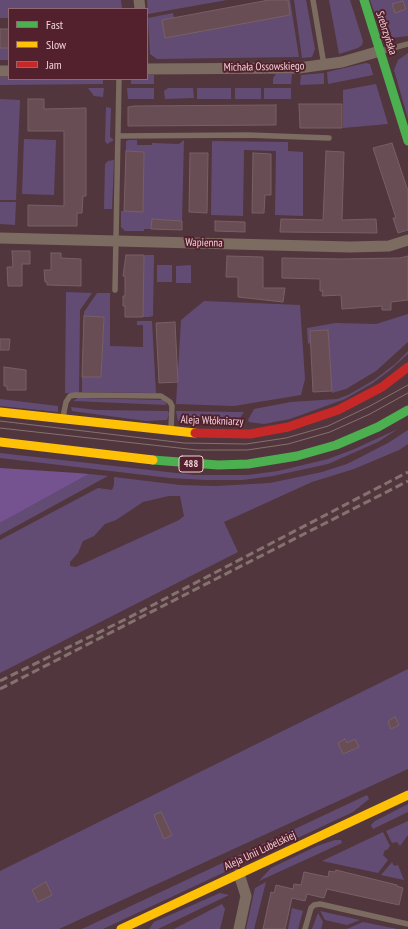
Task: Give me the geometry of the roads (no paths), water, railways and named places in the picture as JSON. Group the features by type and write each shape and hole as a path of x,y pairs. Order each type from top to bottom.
{"main road":[{"name":"Srebrzyńska","path":"364,0 408,142"},
{"name":"Aleja Włókniarzy","path":"0,412 171,431 236,435 288,427 323,416 353,403 382,387 408,366"},
{"name":"488","path":"0,442 184,463 218,465 248,464 297,456 336,445 378,427 408,410"},
{"name":"Aleja Unii Lubelskiej","path":"121,929 136,926 239,874 408,795"}],"street":[{"name":"Michała Ossowskiego","path":"148,69 299,68 342,62 380,51"},
{"name":"Wapienna","path":"0,238 350,247 389,246 408,240"},
{"path":"239,874 246,896 239,929"}],"lane":[{"path":"313,0 324,65"},
{"path":"380,51 408,44"},
{"path":"115,290 119,80"},
{"path":"118,136 240,135 329,138"},
{"path":"63,419 66,402 70,396 161,396 170,402 172,409 171,431"},
{"path":"305,929 311,908 314,905 320,904 408,924"}],"tram line":[{"path":"0,421 184,443 246,444 286,438 328,426 370,406 408,385"},
{"path":"0,428 197,450 247,450 288,444 330,432 370,414 408,393"}],"railway":[{"path":"0,681 126,619 408,472"},
{"path":"0,689 408,481"}]}
